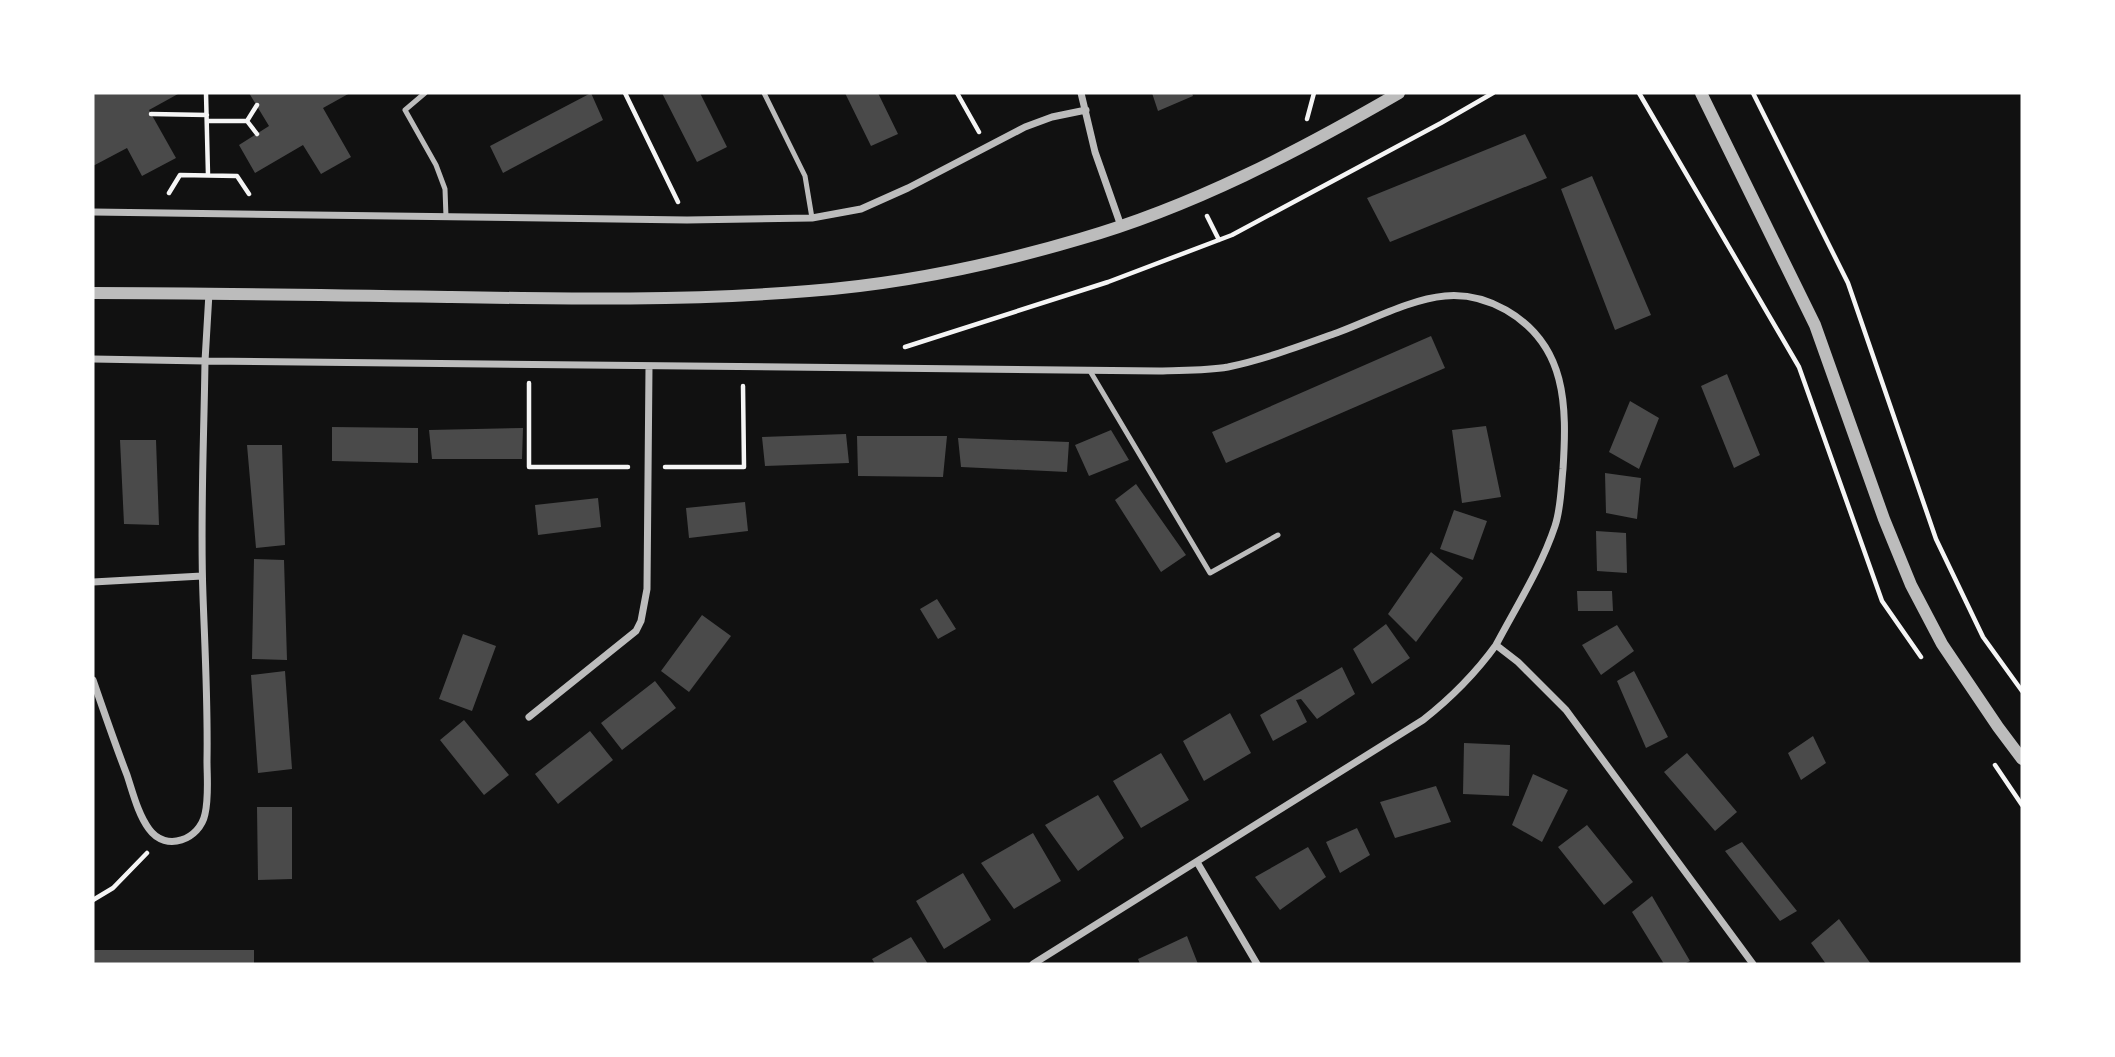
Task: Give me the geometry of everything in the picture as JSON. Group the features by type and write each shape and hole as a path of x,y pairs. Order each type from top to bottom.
{"street":[{"path":"1081,93 1098,162 1121,226"},
{"path":"93,293 550,299 724,297 812,291 908,279 968,268 1072,242 1121,226 1230,181 1399,93"},
{"path":"1701,93 1815,325 1884,519 1911,585 1942,644 2022,759"},
{"path":"93,212 687,220 812,218 860,209 908,188 987,145 1052,117 1086,110"},
{"path":"93,680 149,830 157,838 167,842 180,842 201,826 205,814 208,715 202,576 205,361 209,293"},
{"path":"93,359 649,367 1201,370 1228,366 1298,346 1409,305 1443,296 1486,301 1515,315 1543,341 1555,369 1564,413 1562,482 1555,525 1496,645 1466,682 1423,720 1033,964"},
{"path":"529,717 636,631 641,621 647,589 649,367"},
{"path":"93,582 202,576"},
{"path":"1496,645 1566,710 1753,964"},
{"path":"1197,862 1257,964"}],"lane":[{"path":"425,93 405,110 436,165 445,189 446,217"},
{"path":"764,93 805,176 812,218"},
{"path":"1090,371 1210,573 1278,534"}],"path":[{"path":"206,93 208,175"},
{"path":"625,93 687,220"},
{"path":"957,93 987,145"},
{"path":"902,348 1108,282 1231,235 1493,93"},
{"path":"1639,93 1799,367 1882,601 1921,658"},
{"path":"1753,93 1848,283 1936,539 1983,637 2022,691"},
{"path":"247,121 257,105"},
{"path":"151,114 207,115"},
{"path":"207,121 247,121"},
{"path":"247,121 257,134"},
{"path":"156,213 180,175 208,175 237,176 262,215"},
{"path":"1991,760 2022,805"},
{"path":"93,900 113,888 132,871 157,838"}],"building":[{"path":"93,93 177,93 149,110 176,158 142,176 127,148 93,166"},
{"path":"249,93 350,93 323,108 351,157 321,174 303,145 255,173 239,145 269,126"},
{"path":"591,93 603,120 503,173 490,146"},
{"path":"662,93 700,93 727,147 697,162"},
{"path":"845,93 878,93 898,134 871,146"},
{"path":"1152,93 1192,93 1193,96 1158,111"},
{"path":"1525,134 1547,178 1390,242 1367,198"},
{"path":"1592,176 1651,315 1615,330 1561,189"},
{"path":"1431,336 1445,368 1226,463 1212,432"},
{"path":"1727,374 1760,455 1734,468 1701,386"},
{"path":"1630,401 1659,418 1639,469 1609,452"},
{"path":"1486,426 1501,497 1462,503 1452,430"},
{"path":"332,427 418,428 418,463 332,461"},
{"path":"523,428 522,459 432,459 429,430"},
{"path":"1111,430 1129,460 1089,476 1075,445"},
{"path":"846,434 849,463 765,466 762,437"},
{"path":"857,436 947,436 943,477 858,476"},
{"path":"958,438 1069,442 1067,472 961,467"},
{"path":"120,440 156,440 159,525 124,524"},
{"path":"247,445 282,445 285,545 256,548"},
{"path":"1605,473 1641,478 1637,519 1606,513"},
{"path":"1136,484 1186,555 1161,572 1115,500"},
{"path":"598,498 601,527 538,535 535,505"},
{"path":"745,502 748,531 689,538 686,508"},
{"path":"1454,510 1487,521 1473,560 1440,549"},
{"path":"1596,531 1626,533 1627,573 1597,571"},
{"path":"1431,552 1463,578 1416,642 1388,614"},
{"path":"254,559 284,560 287,660 252,659"},
{"path":"1577,591 1612,591 1613,611 1578,611"},
{"path":"937,599 956,629 938,639 920,609"},
{"path":"702,615 731,636 689,692 661,671"},
{"path":"1386,624 1410,658 1372,684 1353,649"},
{"path":"1617,625 1634,651 1601,675 1582,645"},
{"path":"463,634 496,646 472,711 439,699"},
{"path":"1342,667 1355,694 1317,719 1301,699 1296,700 1307,722 1273,741 1260,715"},
{"path":"285,671 292,769 258,773 251,675"},
{"path":"1634,671 1668,737 1646,748 1617,681"},
{"path":"655,681 676,708 622,750 601,723"},
{"path":"1230,713 1251,753 1204,781 1183,741"},
{"path":"464,720 509,775 484,795 440,740"},
{"path":"590,731 613,760 558,804 535,774"},
{"path":"1813,736 1826,763 1801,780 1788,753"},
{"path":"1464,743 1510,745 1509,796 1463,794"},
{"path":"1161,753 1189,800 1141,828 1113,781"},
{"path":"1687,753 1737,812 1715,831 1664,772"},
{"path":"1533,774 1568,790 1542,842 1512,825"},
{"path":"1436,786 1451,822 1395,838 1380,802"},
{"path":"1098,795 1124,838 1078,871 1045,825"},
{"path":"257,807 292,807 292,879 258,880"},
{"path":"1587,825 1633,882 1604,905 1558,847"},
{"path":"1357,828 1370,855 1340,873 1326,842"},
{"path":"1033,833 1061,881 1014,909 981,863"},
{"path":"1742,842 1797,911 1780,921 1725,851"},
{"path":"1308,847 1326,877 1280,910 1255,877"},
{"path":"963,873 991,920 944,949 916,901"},
{"path":"1652,896 1690,961 1684,964 1664,964 1632,912"},
{"path":"1839,919 1871,964 1826,964 1811,943"},
{"path":"1187,936 1198,964 1140,964 1138,959"},
{"path":"911,937 928,964 875,964 872,959"},
{"path":"94,950 254,950 254,964 94,964"}]}
